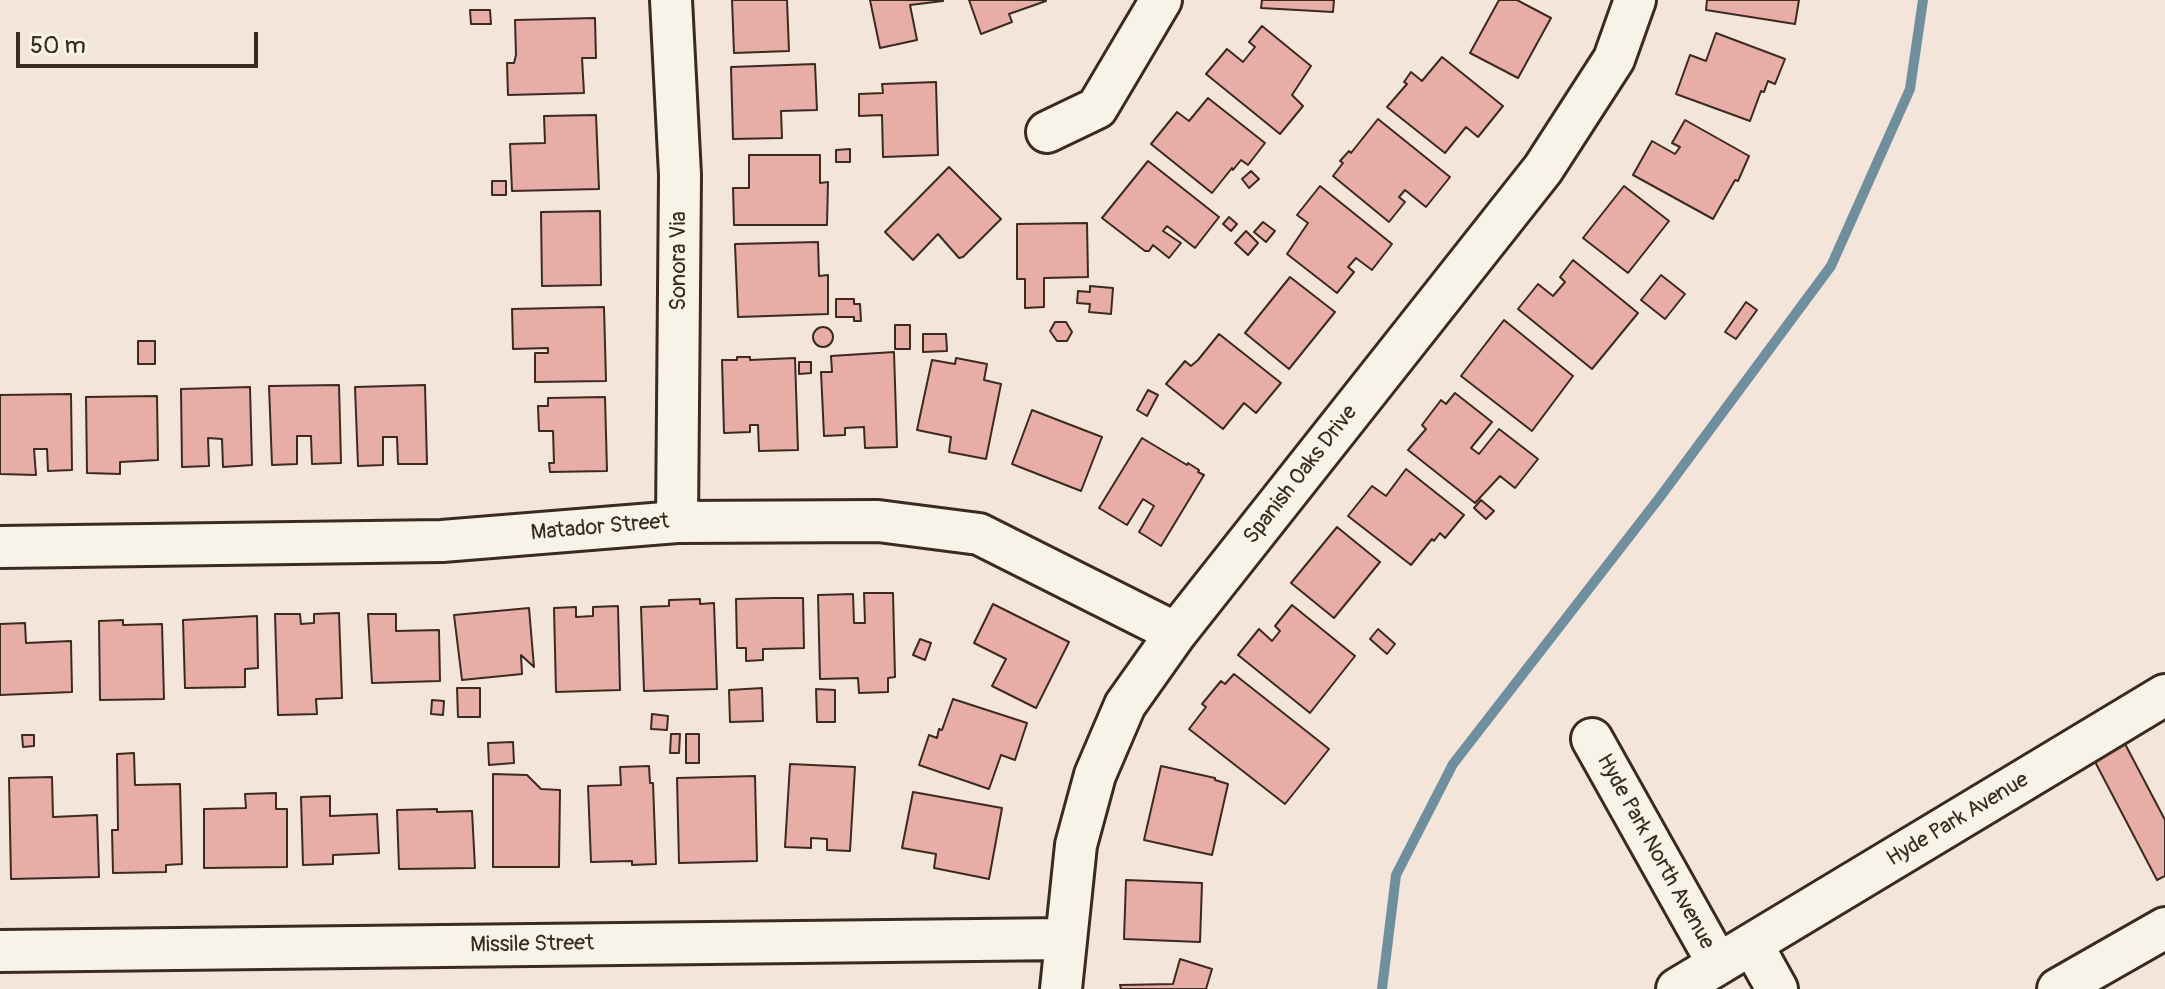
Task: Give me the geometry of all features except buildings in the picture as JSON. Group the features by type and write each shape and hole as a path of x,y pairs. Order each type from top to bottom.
{"street":[{"name":"Sonora Via","path":"671,0 680,175 677,522"},
{"path":"1047,132 1097,108 1161,0"},
{"name":"Spanish Oaks Drive","path":"1061,989 1076,845 1095,775 1125,705 1176,633 1543,169 1614,59 1635,0"},
{"name":"Matador Street","path":"0,547 442,541 677,522 878,521 979,534 1176,633"},
{"name":"Hyde Park Avenue","path":"1677,989 2165,695"},
{"name":"Hyde Park North Avenue","path":"1592,739 1718,964"},
{"path":"2058,989 2165,928"},
{"name":"Missile Street","path":"0,951 1065,939"},
{"path":"1752,944 1777,989"}],"waterway":[{"path":"1382,989 1396,875 1453,764 1660,497 1831,266 1910,89 1923,0"}]}
